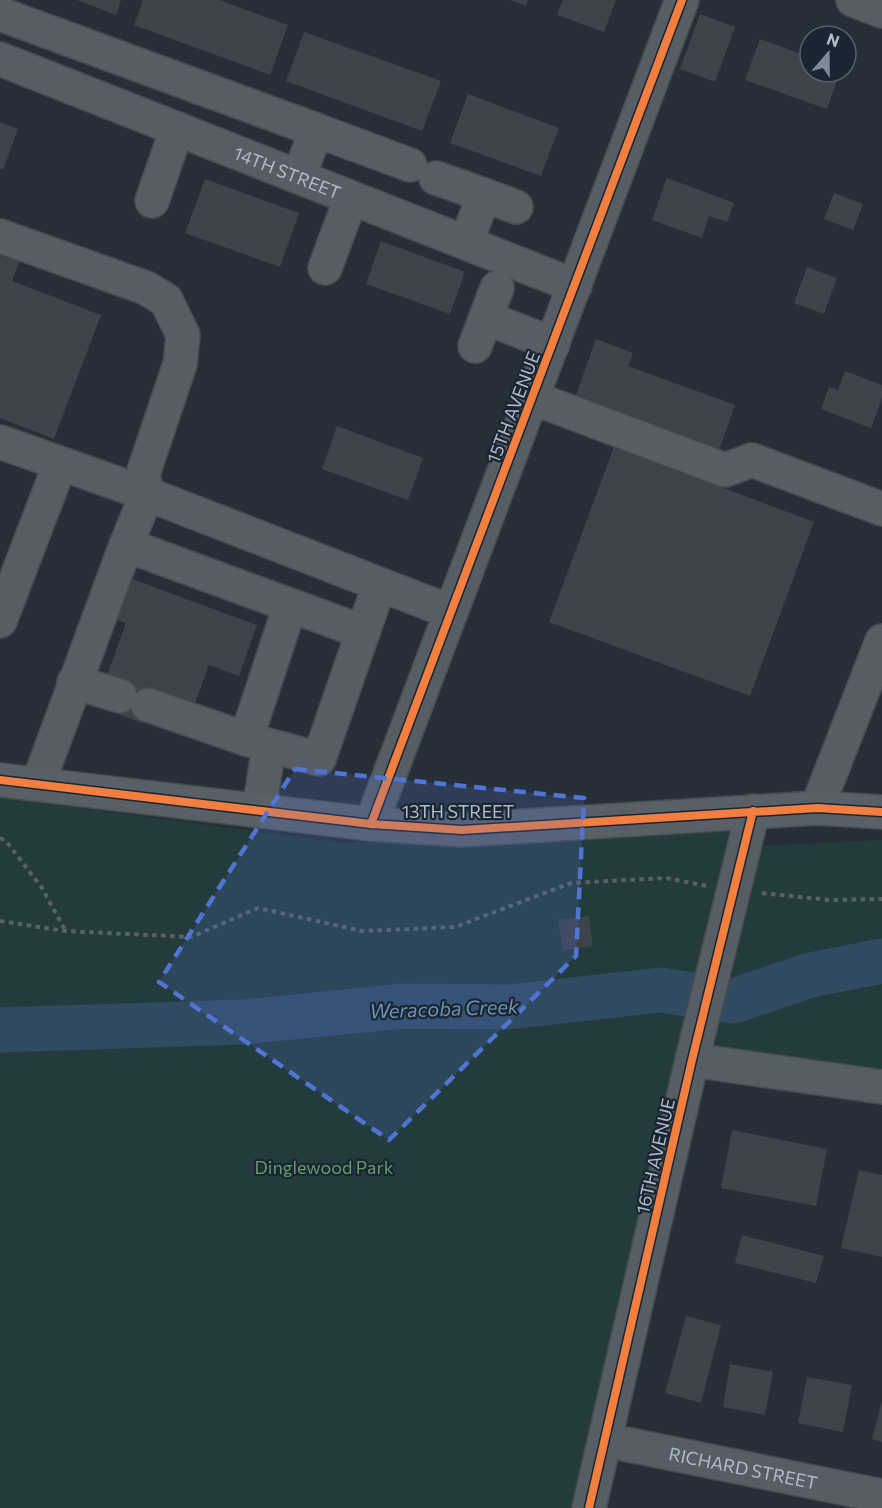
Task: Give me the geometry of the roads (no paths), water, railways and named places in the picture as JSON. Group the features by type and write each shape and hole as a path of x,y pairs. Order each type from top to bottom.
{"main road":[{"name":"13TH STREET","path":"0,780 371,824 462,830 817,808 882,812"}],"street":[{"name":"15TH AVENUE","path":"371,824 682,0"},
{"path":"853,0 882,11"},
{"path":"0,14 316,130 516,207"},
{"name":"14TH STREET","path":"0,59 575,286"},
{"path":"123,108 139,65"},
{"path":"152,201 177,129"},
{"path":"299,177 316,130"},
{"path":"466,243 484,195"},
{"path":"325,268 351,198"},
{"path":"0,236 146,288 166,300 183,335 180,364 143,474 147,494 74,682 38,784"},
{"path":"486,317 553,344"},
{"path":"532,398 725,470 752,459 882,508"},
{"path":"0,442 147,494 379,586 451,612"},
{"path":"0,621 60,464"},
{"path":"126,545 363,632"},
{"path":"74,682 257,742 319,759 379,586"},
{"path":"259,811 257,742 290,606"},
{"path":"817,808 882,641"},
{"name":"16TH AVENUE","path":"589,1508 692,1060 753,811"},
{"path":"692,1060 882,1087"},
{"name":"RICHARD STREET","path":"605,1440 882,1496"}],"waterway":[{"name":"Weracoba Creek","path":"0,1030 244,1022 403,1006 509,1007 660,990 734,1001 810,975 882,961"}],"park label":[{"name":"Dinglewood Park","path":"324,1167"}]}
